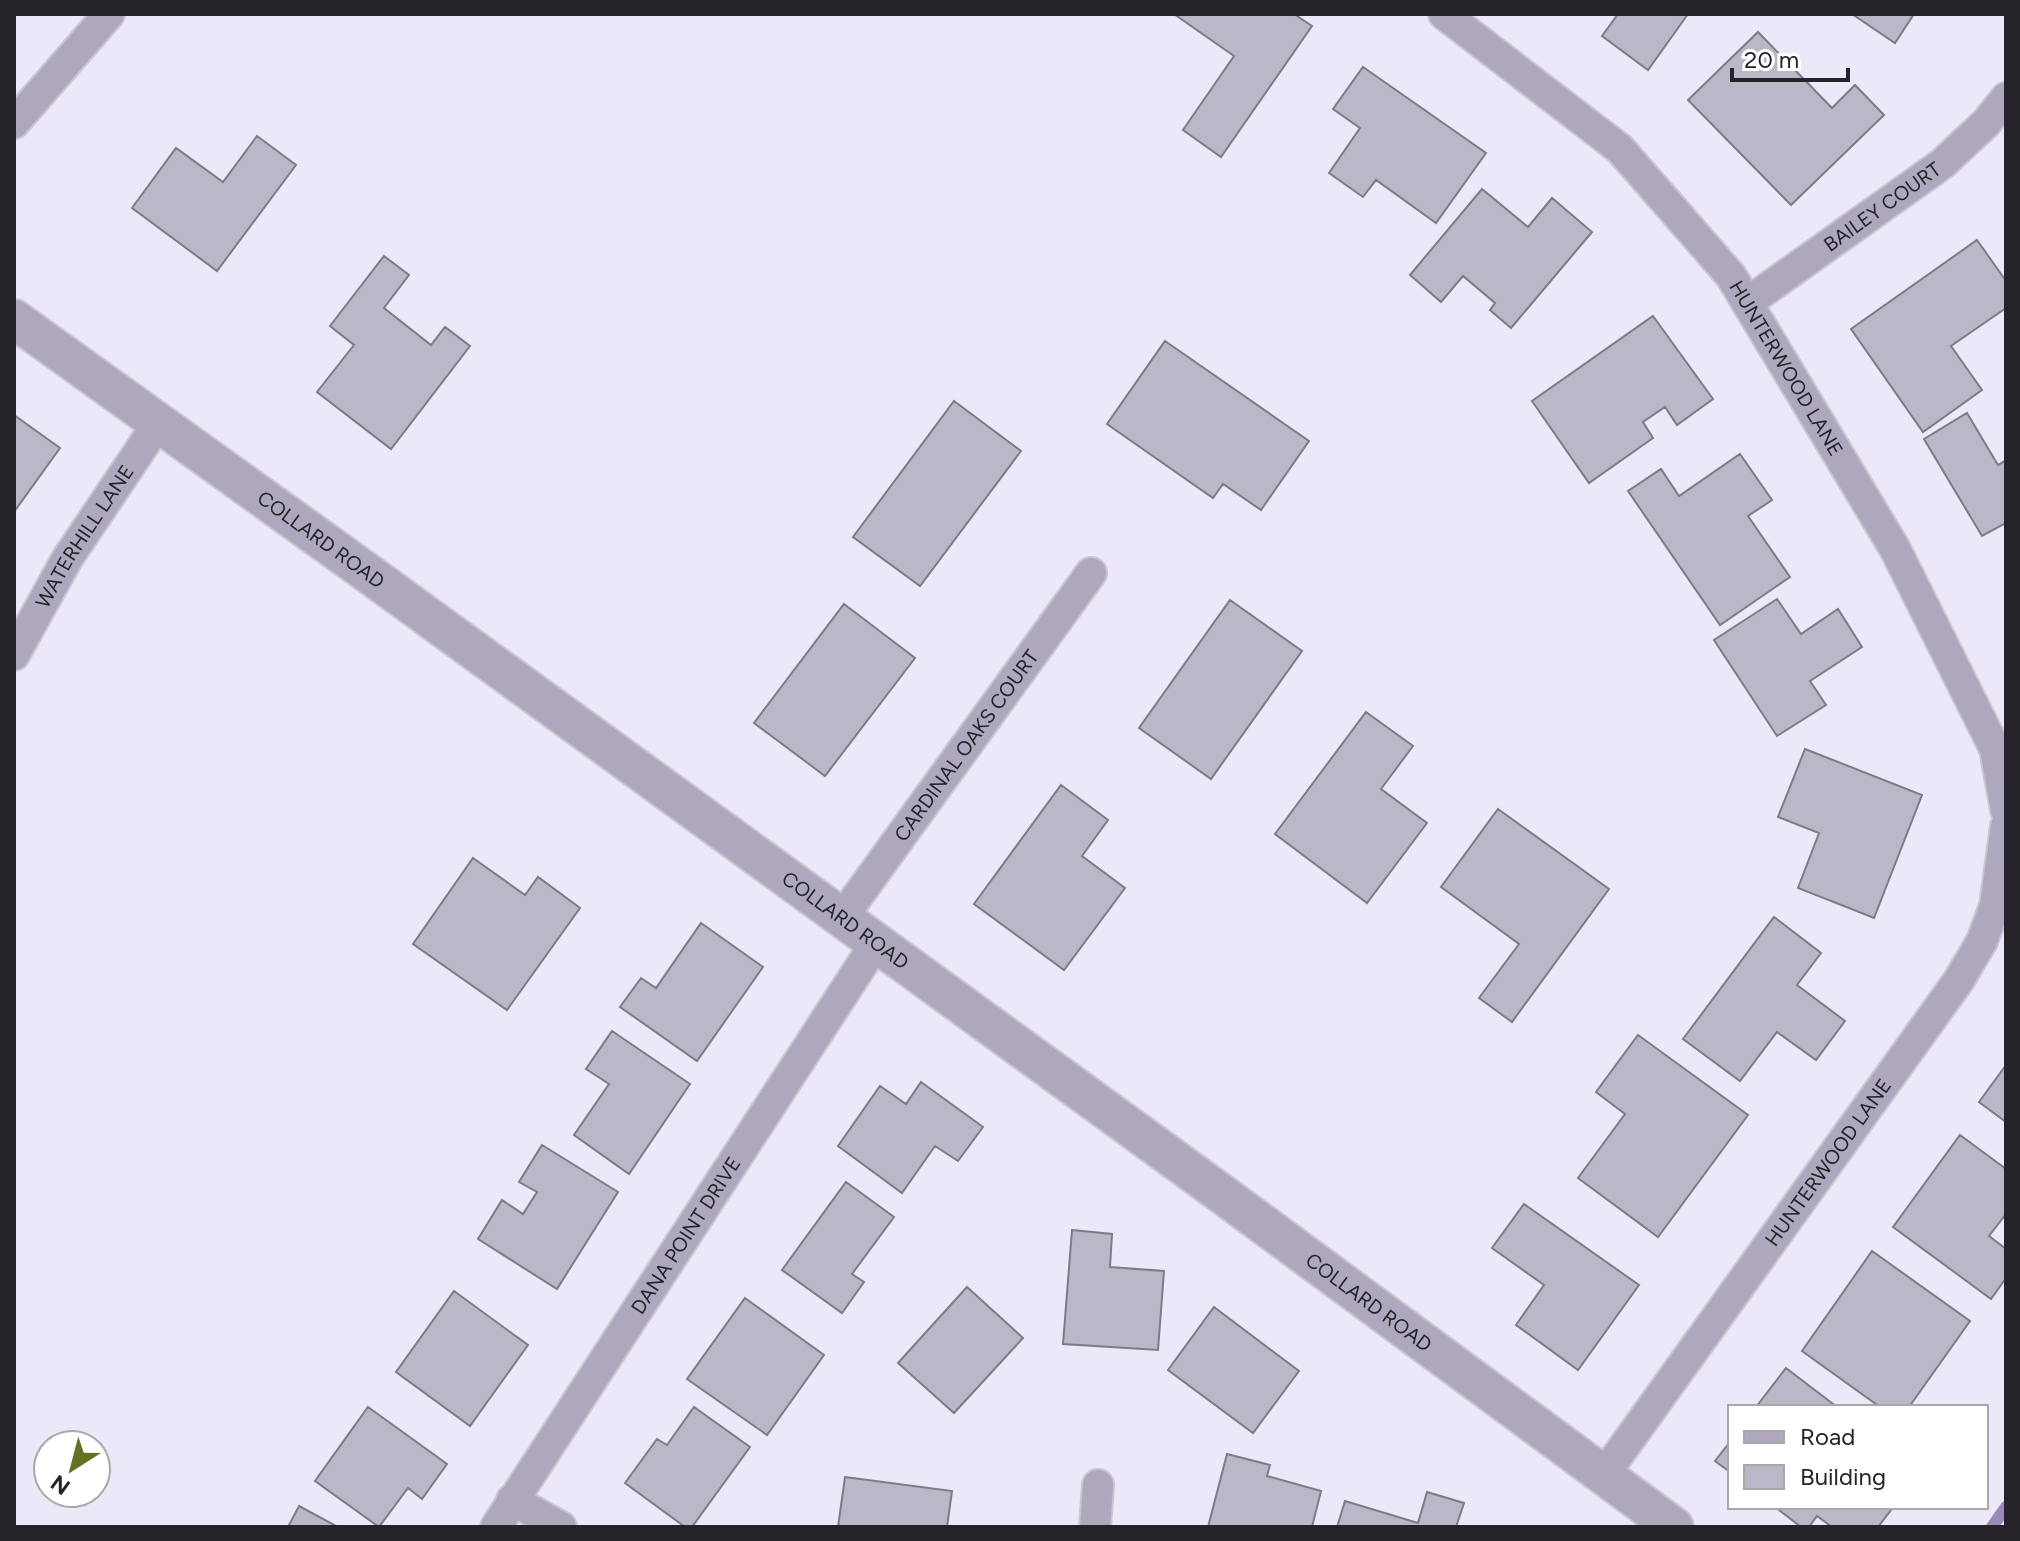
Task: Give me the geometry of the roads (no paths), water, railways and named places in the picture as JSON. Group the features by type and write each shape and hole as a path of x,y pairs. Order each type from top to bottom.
{"street":[{"path":"14,123 109,14"},
{"name":"HUNTERWOOD LANE","path":"1444,14 1620,149 1731,276 1895,549 1995,749 2006,810"},
{"name":"BAILEY COURT","path":"1747,303 1942,164 1986,123 2006,98"},
{"name":"COLLARD ROAD","path":"14,319 1246,1212 1674,1527"},
{"name":"WATERHILL LANE","path":"14,655 67,559 159,422"},
{"name":"CARDINAL OAKS COURT","path":"841,919 1091,573"},
{"name":"HUNTERWOOD LANE","path":"1603,1476 1959,980 1982,941 1995,906 2006,826"},
{"name":"DANA POINT DRIVE","path":"496,1527 876,943"},
{"path":"1095,1527 1098,1485"},
{"path":"512,1500 561,1527"}],"waterway":[{"path":"1992,1527 2006,1507"}]}
